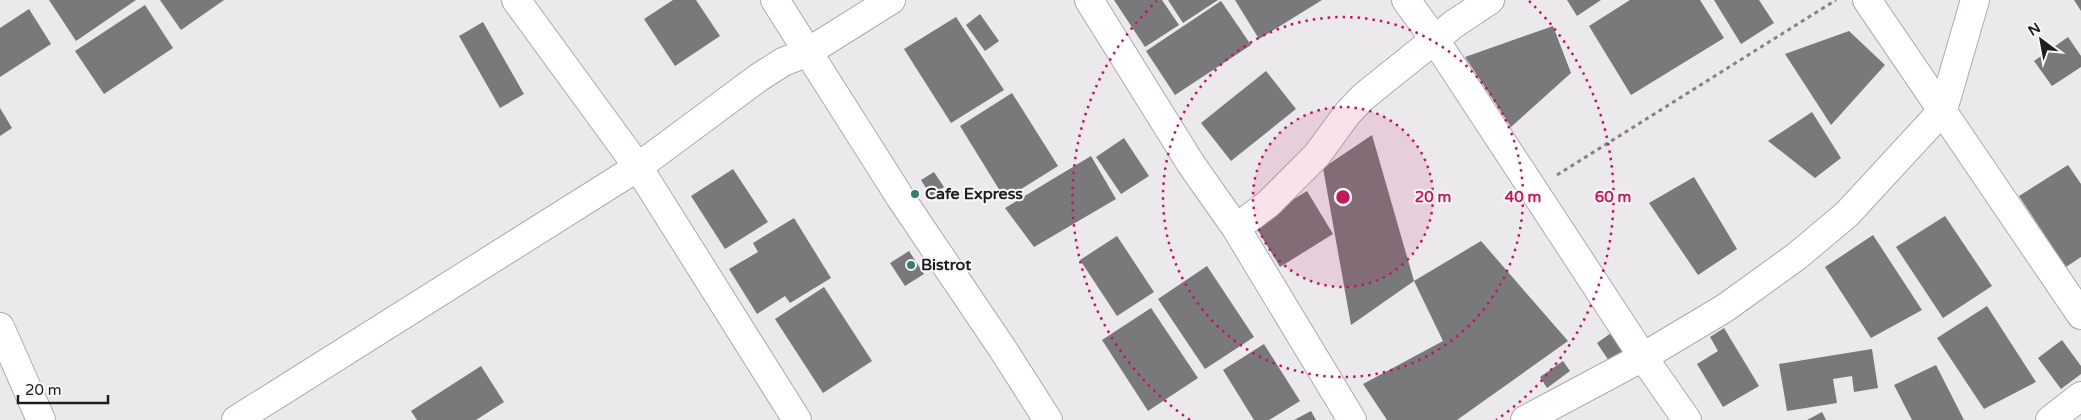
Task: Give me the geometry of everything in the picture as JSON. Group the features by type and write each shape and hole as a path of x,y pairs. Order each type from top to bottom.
{"street":[{"path":"516,0 638,166 797,420"},
{"path":"775,0 900,197 1048,420"},
{"path":"236,420 638,166 758,78 783,62 808,52 891,0"},
{"path":"1089,0 1191,164 1236,228 1352,420"},
{"path":"1406,0 1435,40 1643,357 1687,420"},
{"path":"1236,228 1268,204 1317,155 1347,114 1363,96 1454,24 1490,0"},
{"path":"1867,0 2081,315"},
{"path":"1525,420 1643,357 1725,308 1797,256 1847,214 1943,110 1975,0"},
{"path":"0,327 41,420"},
{"path":"2050,420 2081,396"}],"path":[{"path":"1534,190 1836,0"}],"building":[{"path":"49,0 136,0 76,41"},
{"path":"160,0 224,0 181,30"},
{"path":"673,0 696,0 720,36 675,66 644,19"},
{"path":"1114,0 1162,0 1179,25 1145,47"},
{"path":"1168,0 1218,0 1183,23"},
{"path":"1235,0 1322,0 1259,39"},
{"path":"1567,0 1601,0 1577,16"},
{"path":"1630,0 1700,0 1724,38 1631,95 1589,26"},
{"path":"1714,0 1759,0 1774,23 1741,44"},
{"path":"2074,0 2081,0 2081,11"},
{"path":"1221,1 1251,45 1175,95 1146,51"},
{"path":"145,5 173,48 104,94 75,51"},
{"path":"29,9 51,44 0,77 0,28"},
{"path":"980,14 999,41 985,51 966,25"},
{"path":"956,17 1004,90 951,123 904,49"},
{"path":"483,22 524,94 500,108 459,36"},
{"path":"1553,26 1571,73 1511,127 1465,57"},
{"path":"1849,31 1885,65 1831,125 1785,54"},
{"path":"2068,37 2081,56 2081,67 2052,86 2034,61"},
{"path":"1266,71 1296,109 1231,161 1201,123"},
{"path":"1012,93 1058,166 1005,199 960,126"},
{"path":"0,108 12,128 0,136"},
{"path":"1812,112 1841,158 1815,178 1768,141"},
{"path":"1372,135 1414,281 1351,325 1323,168"},
{"path":"1124,138 1149,176 1121,194 1096,157"},
{"path":"1091,156 1116,199 1034,247 1005,208"},
{"path":"2068,165 2081,184 2081,257 2066,267 2019,196"},
{"path":"733,169 768,222 725,249 691,196"},
{"path":"934,172 944,187 931,196 921,180"},
{"path":"1694,177 1737,249 1698,275 1649,203"},
{"path":"1307,191 1333,234 1280,267 1254,224"},
{"path":"1945,216 1992,286 1943,318 1896,247"},
{"path":"794,218 831,278 790,303 785,296 757,314 729,269 758,252 753,243"},
{"path":"1873,235 1922,310 1871,338 1825,267"},
{"path":"1117,236 1154,292 1117,316 1080,260"},
{"path":"1481,241 1568,341 1457,420 1387,420 1363,384 1443,341 1414,281"},
{"path":"909,251 924,274 905,286 890,263"},
{"path":"1207,266 1254,337 1205,369 1158,299"},
{"path":"824,287 872,361 823,393 775,319"},
{"path":"1987,306 2036,382 1984,409 1937,338"},
{"path":"1151,308 1198,378 1148,411 1102,340"},
{"path":"1724,328 1759,386 1723,407 1697,364 1718,351 1710,337"},
{"path":"1611,333 1625,354 1611,364 1597,343"},
{"path":"2062,340 2081,366 2081,374 2061,389 2038,358"},
{"path":"1264,344 1300,401 1269,420 1254,420 1223,370"},
{"path":"1872,349 1878,388 1854,392 1852,376 1833,379 1837,403 1787,411 1779,364"},
{"path":"1563,361 1570,371 1547,388 1540,377"},
{"path":"1936,365 1964,420 1912,420 1894,385"},
{"path":"481,366 504,402 476,420 417,420 411,411"},
{"path":"1311,411 1316,420 1294,420"},
{"path":"1822,412 1826,420 1807,420"}],"place":[{"name":"Cafe Express","path":"915,194"},
{"name":"Bistrot","path":"911,265"}]}
